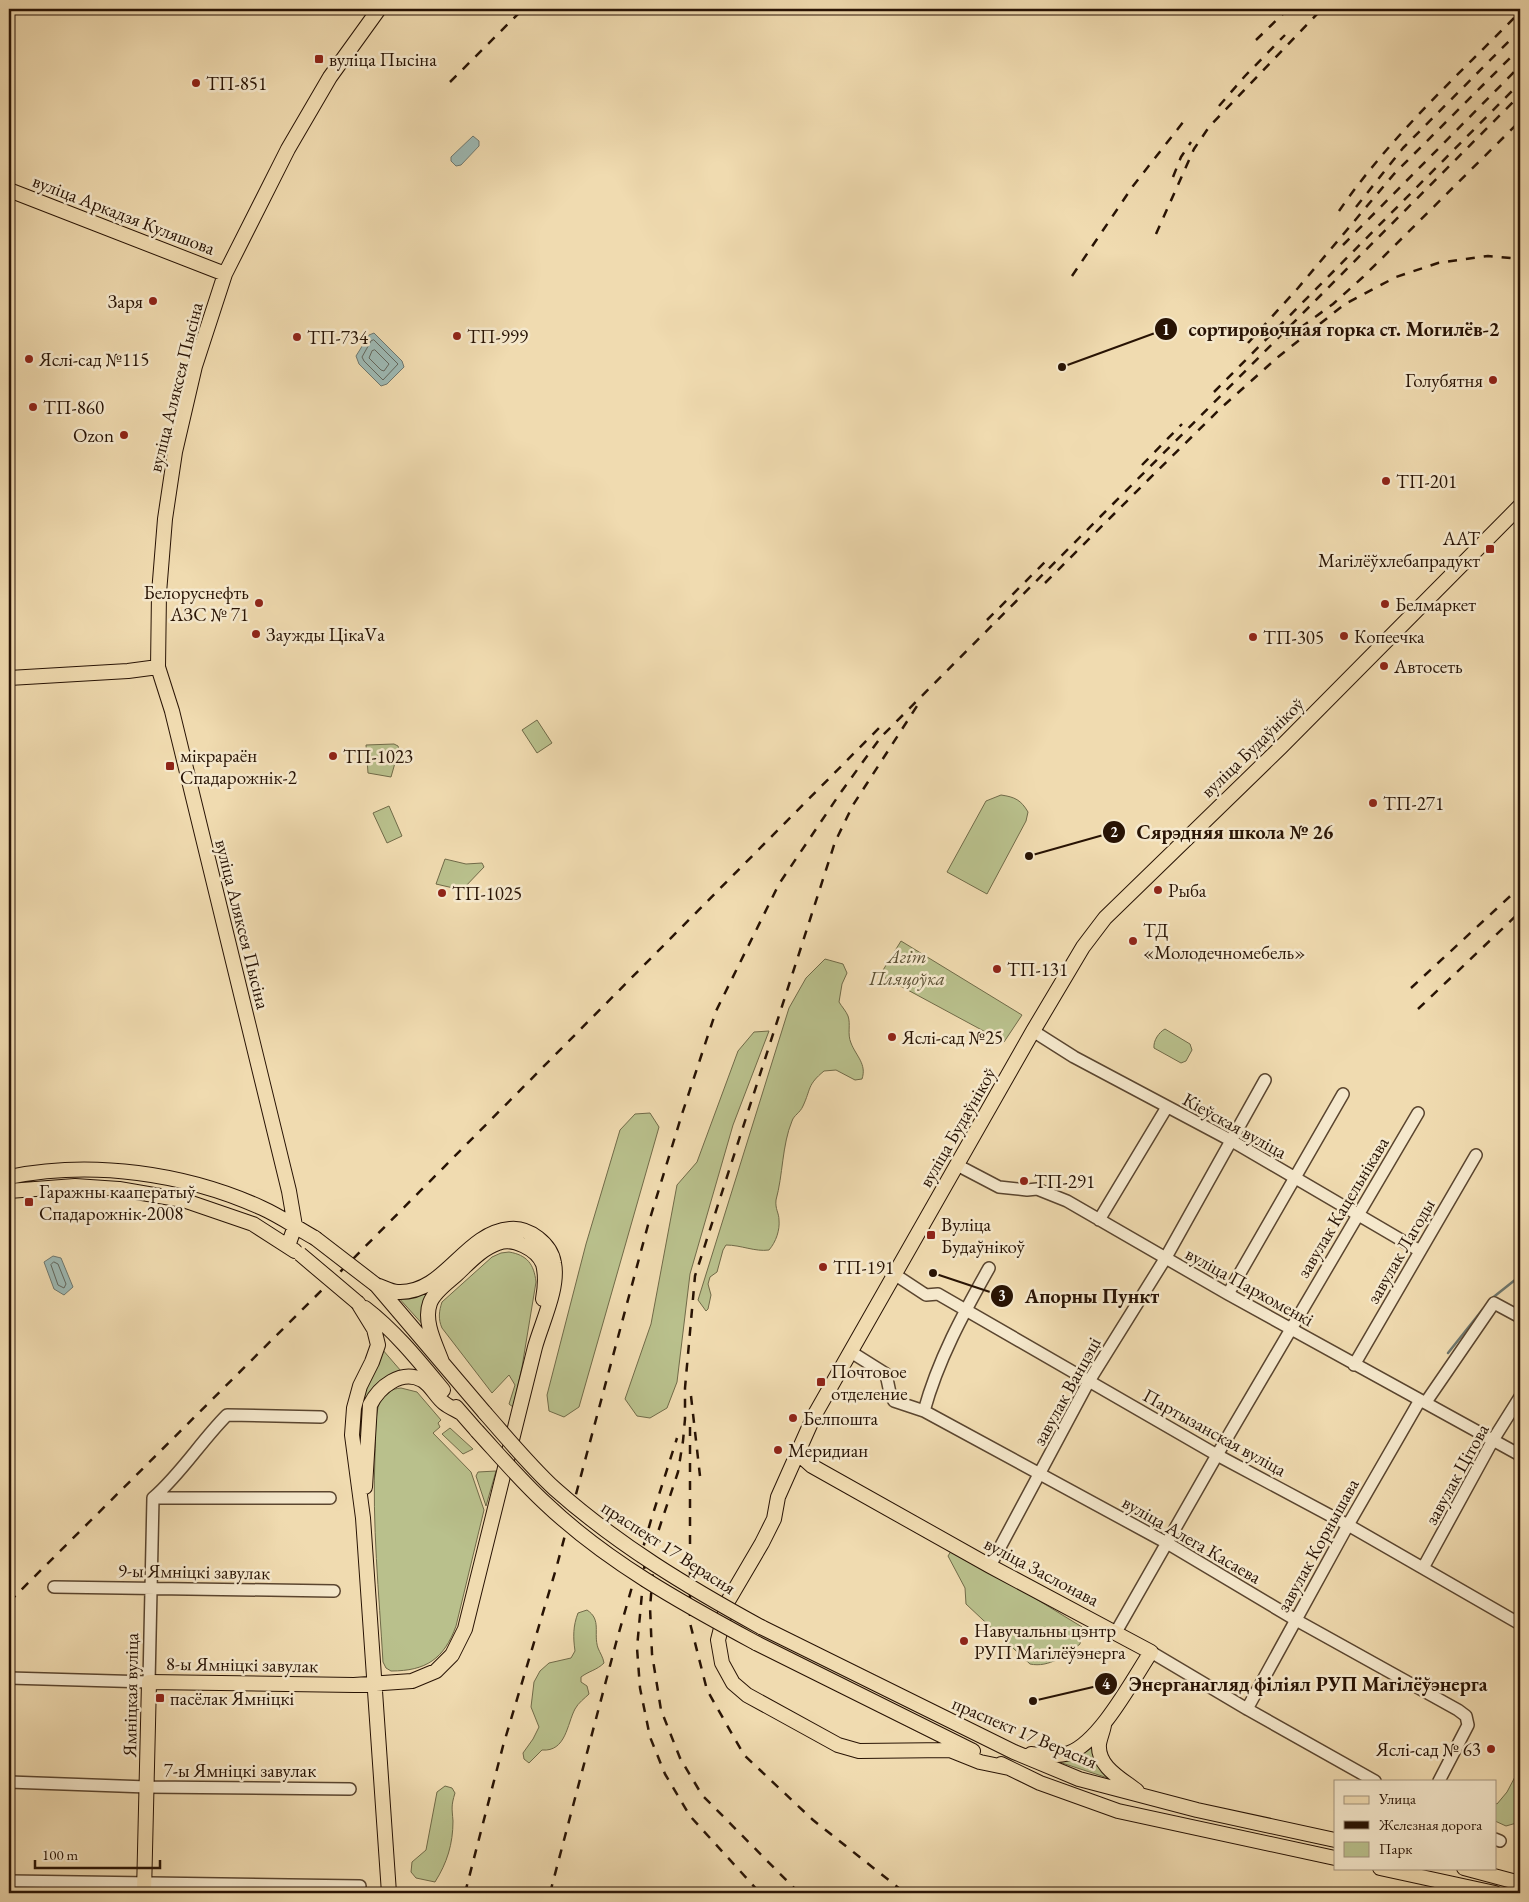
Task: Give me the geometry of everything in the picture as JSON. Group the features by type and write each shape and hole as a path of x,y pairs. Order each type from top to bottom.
{"main road":[{"name":"вуліца Аляксея Пысіна","path":"288,1246 295,1226 289,1190 172,711 158,667 159,593 165,519 175,452 195,366 225,274 288,149 330,78 380,9"},
{"name":"вуліца Аркадзя Куляшова","path":"9,190 225,274"},
{"name":"вуліца Будаўнікоў","path":"1009,1768 980,1762 950,1750 859,1751 838,1744 747,1695 732,1683 722,1663 718,1640 728,1601 774,1519 778,1497 814,1416 1083,946 1105,918 1281,747 1520,506"},
{"path":"9,678 128,671 158,667"},
{"name":"праспект 17 Верасня","path":"9,1178 74,1170 120,1172 184,1181 264,1209 315,1238 376,1285 485,1414 554,1488 609,1534 695,1591 762,1627 1014,1752 1079,1778 1197,1810 1334,1840"},
{"name":"праспект 17 Верасня","path":"9,1191 75,1186 119,1189 182,1200 254,1224 300,1254 384,1323 421,1363 461,1413 544,1503 596,1546 674,1599 756,1644 1040,1784 1118,1811 1334,1858"},
{"path":"264,1209 279,1209 286,1204 289,1190"},
{"path":"376,1285 398,1292 421,1288 432,1282 478,1241 494,1233 511,1229 530,1232 546,1244 554,1262 555,1283 538,1336"},
{"path":"442,1362 430,1328 428,1315 430,1302 439,1290 484,1250 500,1242 521,1244 534,1253 542,1264 545,1284 538,1336"},
{"path":"358,1303 374,1329 378,1345 360,1386 354,1408 352,1434 363,1518 389,1893"},
{"name":"8-ы Ямніцкі завулак","path":"149,1682 354,1685 374,1682 412,1681 436,1671 452,1655 464,1629 538,1336"},
{"path":"363,1518 370,1405 376,1392 391,1381 405,1377 414,1378 423,1381 444,1403 461,1413"},
{"name":"вуліца Заслонава","path":"799,1452 812,1466 990,1566 1151,1652"},
{"path":"1014,1752 1048,1756 1069,1753 1085,1743 1105,1722 1151,1652"},
{"name":"Ямніцкая вуліца","path":"144,1889 149,1682"},
{"path":"1105,1722 1099,1745 1103,1762 1111,1772 1144,1796"},
{"path":"1389,1870 1495,1893"},
{"path":"1471,1870 1520,1883"}],"street":[{"name":"Кіеўская вуліца","path":"1033,1031 1074,1057 1232,1141 1420,1250"},
{"name":"завулак Ванцэці","path":"990,1566 1089,1381 1165,1258 1265,1080"},
{"path":"1228,1294 1343,1094"},
{"path":"1100,1220 1167,1107"},
{"name":"завулак Кацельнікава","path":"1116,1632 1217,1455 1418,1113"},
{"name":"завулак Лагоды","path":"1354,1364 1476,1155"},
{"name":"вуліца Пархоменкі","path":"957,1165 999,1187 1027,1190 1037,1189 1054,1195 1228,1294 1520,1455"},
{"path":"924,1411 931,1386 965,1309 988,1268"},
{"name":"Партызанская вуліца","path":"894,1274 926,1295 938,1294 965,1309 1217,1455 1348,1525 1520,1624"},
{"name":"завулак Корнышава","path":"1247,1709 1348,1525 1423,1401 1494,1303 1520,1317"},
{"name":"вуліца Алега Касаева","path":"851,1352 886,1374 890,1393 894,1401 924,1411 1167,1543 1296,1620 1466,1716 1468,1725 1440,1780"},
{"name":"завулак Цітова","path":"1423,1568 1520,1397"},
{"path":"153,1498 165,1488 227,1414 321,1417"},
{"path":"153,1498 330,1498"},
{"name":"Ямніцкая вуліца","path":"149,1682 153,1498"},
{"name":"9-ы Ямніцкі завулак","path":"54,1587 334,1591"},
{"name":"вуліца Заслонава","path":"1151,1652 1373,1780"},
{"name":"8-ы Ямніцкі завулак","path":"9,1678 149,1682"},
{"name":"7-ы Ямніцкі завулак","path":"9,1782 146,1787 350,1789"},
{"path":"9,1881 144,1889 360,1886"}],"green space":[{"path":"537,720 552,743 537,753 522,730"},
{"path":"394,744 399,749 391,777 368,773 366,745"},
{"path":"1001,795 1017,800 1028,812 1026,821 987,894 947,872 986,801"},
{"path":"389,806 402,836 387,843 373,813"},
{"path":"445,859 466,864 482,863 484,867 462,890 436,884"},
{"name":"Агіт Пляцоўка","path":"901,941 1022,1015 1004,1042 880,975"},
{"path":"825,959 843,964 847,973 842,984 839,1002 848,1016 850,1040 862,1064 862,1079 855,1080 836,1070 824,1071 812,1084 802,1108 793,1119 786,1140 776,1200 779,1224 776,1240 769,1250 726,1245 717,1272 710,1277 708,1284 711,1295 706,1311 698,1300 789,1008 806,978"},
{"path":"1165,1029 1190,1044 1192,1050 1186,1061 1181,1063 1154,1048 1154,1042"},
{"path":"769,1031 733,1125 690,1274 677,1382 667,1408 650,1418 637,1416 625,1399 651,1324 677,1185 697,1162 738,1051 754,1032"},
{"path":"650,1113 659,1127 579,1407 564,1417 549,1411 547,1395 586,1244 620,1130 635,1114"},
{"path":"509,1252 521,1255 529,1261 536,1282 522,1367 513,1407 509,1404 515,1385 509,1375 492,1393 442,1328 439,1318 442,1302 492,1257"},
{"path":"433,1287 425,1327 397,1296"},
{"path":"382,1349 401,1371 386,1377 372,1390 363,1469 357,1437 359,1408"},
{"path":"401,1388 417,1392 441,1420 438,1423 440,1427 433,1433 471,1472 484,1510 456,1626 446,1647 432,1661 424,1665 414,1669 391,1671 386,1668 383,1662 375,1533 374,1481 378,1407 383,1395 394,1389"},
{"path":"450,1428 473,1449 463,1454 442,1434"},
{"path":"496,1471 486,1506 476,1476 478,1472"},
{"path":"953,1548 1082,1627 1080,1644 1063,1656 1050,1662 1037,1665 1030,1664 966,1604 965,1588 948,1556"},
{"path":"587,1610 592,1614 596,1622 598,1648 604,1663 581,1677 581,1682 587,1686 589,1694 575,1709 561,1742 556,1747 542,1750 529,1763 524,1759 523,1753 539,1727 531,1707 534,1682 540,1671 549,1663 571,1658 575,1651 574,1632 576,1618 578,1613"},
{"path":"1097,1736 1114,1780 1059,1762"},
{"path":"1520,1770 1520,1822 1506,1826 1496,1821 1496,1804 1507,1792"},
{"path":"445,1786 452,1788 455,1793 452,1807 452,1838 443,1868 435,1882 416,1878 411,1872 412,1862 426,1850 437,1792"}],"water":[{"path":"473,136 479,141 479,146 461,165 456,166 451,161 451,157"},
{"path":"374,333 402,361 404,367 387,384 381,386 359,364 356,356 369,335"},
{"path":"53,1256 61,1258 73,1287 64,1295 54,1289 44,1262"}],"waterway":[{"path":"1491,1299 1520,1276"},
{"path":"1448,1353 1483,1309"}],"railway":[{"path":"450,82 523,9"},
{"path":"1256,40 1288,9"},
{"path":"1156,234 1194,149 1209,127 1322,9"},
{"path":"1339,211 1402,132 1520,12"},
{"path":"1356,207 1403,148 1520,30"},
{"path":"1219,106 1285,35"},
{"path":"1248,343 1298,288 1394,174 1520,48"},
{"path":"1343,245 1520,66"},
{"path":"1214,392 1520,83"},
{"path":"465,1893 503,1746 556,1569 648,1225 682,1114 716,1011 779,884 841,792 881,737 1520,95"},
{"path":"1072,276 1133,186 1184,121"},
{"path":"1286,338 1333,304 1363,277 1520,121"},
{"path":"1173,177 1181,157 1191,142"},
{"path":"1147,481 1221,408 1278,357 1345,304 1396,277 1438,263 1488,256 1520,259"},
{"path":"1142,465 1182,424"},
{"path":"1045,583 1151,477"},
{"path":"987,620 1047,560"},
{"path":"799,1893 702,1795 680,1758 661,1710 652,1654 650,1607 656,1538 678,1472 683,1441 685,1388 695,1276 835,842 853,805 917,706"},
{"path":"9,1602 338,1274 884,723"},
{"path":"1411,988 1520,887"},
{"path":"1418,1009 1520,912"},
{"path":"691,1396 700,1476"},
{"path":"690,1427 690,1623 707,1690 744,1755 813,1820 905,1893"},
{"path":"550,1893 616,1643 651,1520 677,1438"},
{"path":"645,1560 637,1648 640,1688 650,1737 665,1774 690,1816 760,1893"}],"place":[{"name":"вуліца Пысіна","path":"319,59"},
{"name":"ТП-851","path":"196,83"},
{"name":"Заря","path":"153,301"},
{"name":"ТП-999","path":"457,336"},
{"name":"ТП-734","path":"297,337"},
{"name":"Яслі-сад №115","path":"29,359"},
{"name":"сортировочная горка ст. Могилёв-2","path":"1062,367"},
{"name":"Голубятня","path":"1493,380"},
{"name":"ТП-860","path":"33,407"},
{"name":"Ozon","path":"124,435"},
{"name":"ТП-201","path":"1386,481"},
{"name":"ААТ Магілёўхлебапрадукт","path":"1490,549"},
{"name":"Белоруснефть АЗС № 71","path":"259,603"},
{"name":"Белмаркет","path":"1385,604"},
{"name":"Заужды ЦікаVа","path":"256,634"},
{"name":"Копеечка","path":"1344,636"},
{"name":"ТП-305","path":"1253,637"},
{"name":"Автосеть","path":"1384,666"},
{"name":"ТП-1023","path":"333,756"},
{"name":"мікрараён Спадарожнік-2","path":"170,766"},
{"name":"ТП-271","path":"1373,803"},
{"name":"Сярэдняя школа № 26","path":"1029,856"},
{"name":"Рыба","path":"1158,890"},
{"name":"ТП-1025","path":"442,893"},
{"name":"ТД «Молодечномебель»","path":"1133,941"},
{"name":"ТП-131","path":"997,969"},
{"name":"Яслі-сад №25","path":"892,1037"},
{"name":"ТП-291","path":"1024,1181"},
{"name":"Гаражны кааператыў Спадарожнік-2008","path":"29,1202"},
{"name":"Вуліца Будаўнікоў","path":"931,1235"},
{"name":"ТП-191","path":"823,1267"},
{"name":"Апорны Пункт","path":"933,1273"},
{"name":"Почтовое отделение","path":"821,1382"},
{"name":"Белпошта","path":"793,1418"},
{"name":"Меридиан","path":"778,1450"},
{"name":"Навучальны цэнтр РУП Магілёўэнерга","path":"964,1641"},
{"name":"пасёлак Ямніцкі","path":"160,1698"},
{"name":"Энерганагляд філіял РУП Магілёўэнерга","path":"1033,1701"},
{"name":"Яслі-сад № 63","path":"1491,1749"}]}
